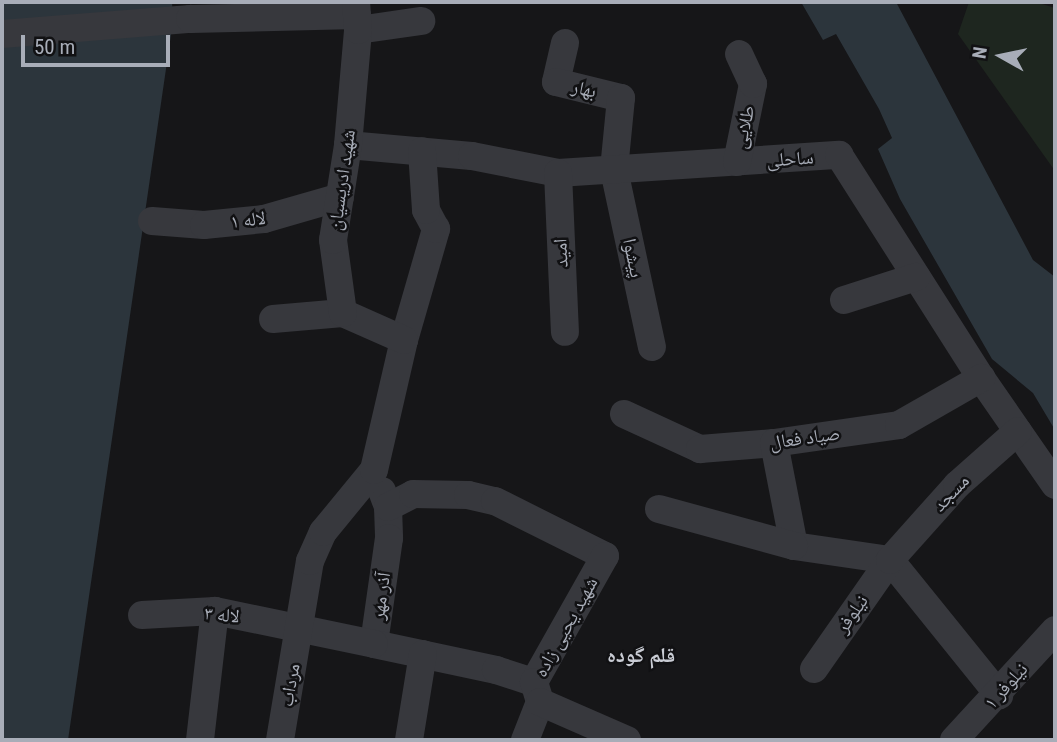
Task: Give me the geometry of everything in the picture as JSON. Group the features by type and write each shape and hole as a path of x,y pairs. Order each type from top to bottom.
{"street":[{"path":"2,34 190,19 357,16 421,21"},
{"name":"شهید ادریسیان","path":"343,313 333,240 348,145 357,16"},
{"name":"بهار","path":"565,43 556,82 621,98 614,170"},
{"name":"طلایی","path":"737,162 753,84 739,54"},
{"name":"ساحلی","path":"348,145 472,156 558,173 839,155 981,378 1055,485"},
{"path":"374,470 404,340 436,229 426,210 422,151"},
{"name":"پیشوا","path":"614,170 652,347"},
{"name":"امید","path":"558,173 565,332"},
{"name":"لاله ۱","path":"152,221 204,225 264,219 340,197"},
{"path":"844,300 916,277"},
{"path":"273,319 343,313 404,340"},
{"name":"صیاد فعال","path":"624,414 700,449 774,443 899,425 981,378"},
{"name":"مسجد","path":"890,560 957,485 1018,431"},
{"path":"774,443 794,546"},
{"name":"آذر مهر","path":"374,470 388,507 389,538 374,644 496,670 627,740"},
{"name":"مرداب","path":"280,740 310,561 323,532 374,470"},
{"name":"شهید یحیی زاده","path":"388,507 413,494 468,495 495,501 605,556 537,692 525,740"},
{"path":"659,509 794,546 890,560 999,695"},
{"name":"نیلوفر","path":"814,669 890,560"},
{"path":"200,740 215,611"},
{"name":"لاله ۳","path":"142,615 215,611 374,644"},
{"name":"نیلوفر ۱","path":"954,740 999,695 1055,630"},
{"path":"409,740 423,654"}],"shaded area":[{"path":"2,2 172,2 173,21 68,740 2,740"},
{"path":"801,2 896,2 1033,260 1055,277 1055,430 1033,393 992,359 900,199 878,149 892,138 879,109 836,34 823,40"},
{"path":"969,2 1036,2 1055,8 1055,171 958,34"}],"district":[{"name":"قلم گوده","path":"641,655"}]}
